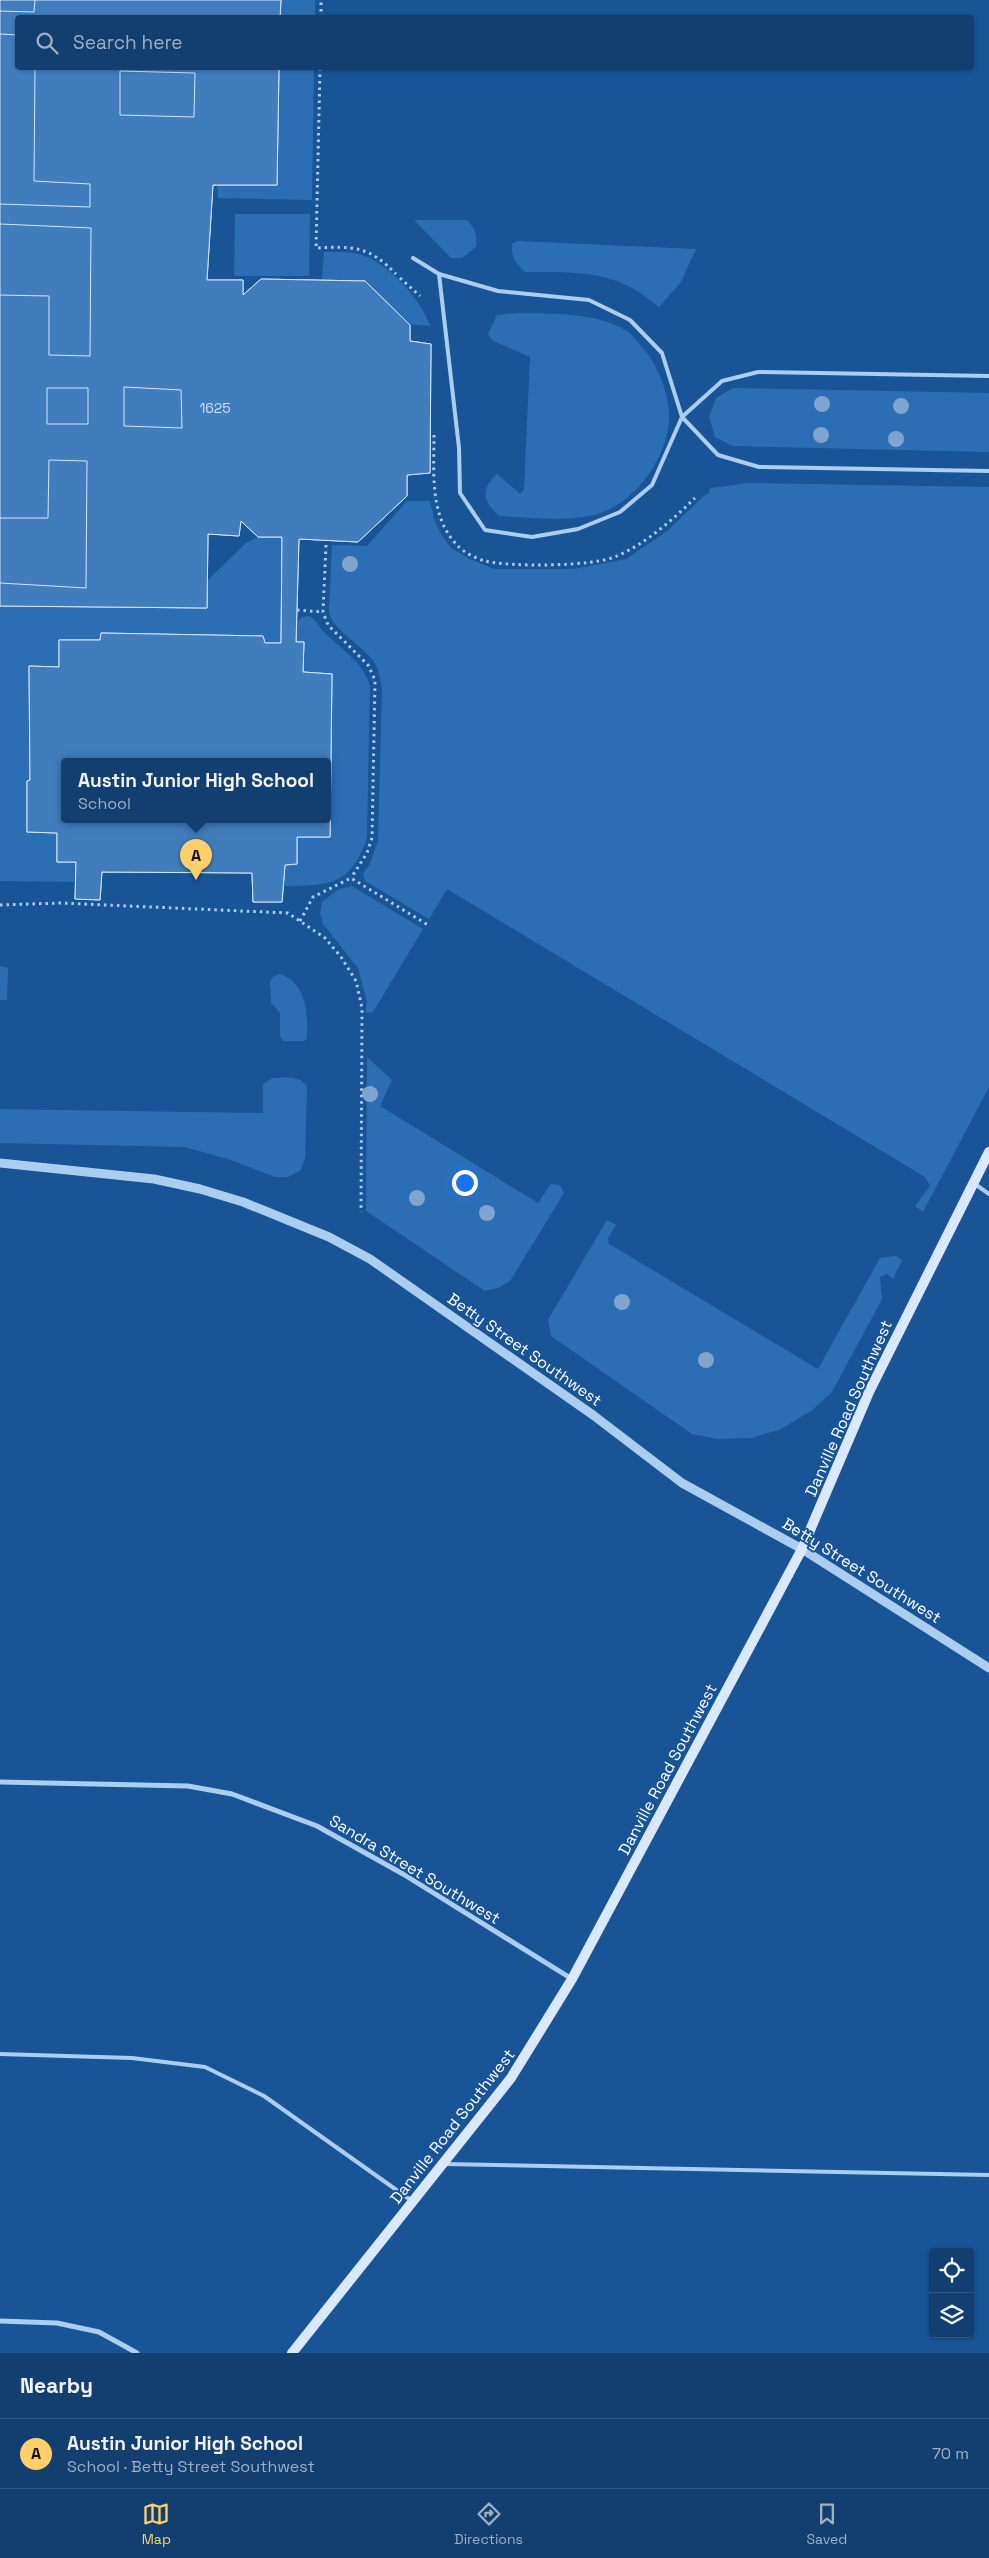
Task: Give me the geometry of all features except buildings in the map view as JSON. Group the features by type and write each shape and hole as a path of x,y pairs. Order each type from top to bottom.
{"main road":[{"name":"Danville Road Southwest","path":"292,2353 511,2078 572,1979 802,1548 869,1392 989,1152"}],"street":[{"name":"Betty Street Southwest","path":"0,1163 154,1179 172,1183 243,1202 329,1237 385,1270 593,1415 682,1483 802,1548 989,1668"},
{"name":"Sandra Street Southwest","path":"0,1782 188,1786 232,1794 317,1826 403,1874 572,1979"},
{"path":"0,2320 57,2323 99,2332 137,2353"}],"lane":[{"path":"413,258 439,274 498,292 589,300 630,320 662,353 682,417 718,455 759,468 989,471"},
{"path":"439,274 459,448 460,493 485,530 532,537 578,529 620,512 652,485 682,417 722,381 758,372 989,376"},
{"path":"973,1183 989,1194"},
{"path":"0,2054 132,2058 205,2067 264,2096 413,2201"},
{"path":"442,2164 989,2175"}],"path":[{"path":"321,0 321,15"},
{"path":"300,921 313,897 351,878 367,852 372,838 375,680 368,665 328,625 323,612 326,545"},
{"path":"297,610 323,612"},
{"path":"351,878 428,925"},
{"path":"0,905 60,903 288,913 325,938 356,981 362,1008 361,1212"}],"shaded area":[{"path":"281,0 315,0 315,15 280,15"},
{"path":"279,70 314,70 312,200 218,198 217,185 277,185"},
{"path":"235,214 310,214 309,276 234,276"},
{"path":"414,220 467,220 475,232 476,247 462,258 451,258"},
{"path":"517,241 696,249 681,282 659,307 634,289 605,277 579,273 525,272 517,263 512,253 512,244"},
{"path":"324,252 358,254 383,266 412,294 430,326 409,324 365,281 322,280"},
{"path":"518,313 573,315 613,324 632,335 648,355 660,376 669,411 669,423 663,447 650,473 641,484 631,495 607,510 594,515 571,518 547,519 499,516 487,501 486,491 488,485 497,474 520,494 524,490 530,357 493,341 488,334 497,315"},
{"path":"733,388 989,393 989,452 733,446 715,437 709,417 716,398"},
{"path":"749,483 989,487 989,1087 923,1212 915,1206 930,1186 925,1177 447,889 429,919 365,881 363,874 370,864 378,840 382,689 379,673 372,659 331,619 329,612 332,545 367,546 407,501 430,501 434,519 441,534 451,548 470,559 494,569 574,569 626,559 667,531 709,493 710,488"},
{"path":"258,537 282,537 281,643 101,633 100,640 59,667 29,666 30,780 27,782 27,832 57,833 57,862 76,862 76,882 0,881 0,606 207,608 207,581 246,543"},
{"path":"309,616 313,619 322,630 350,655 362,669 370,686 367,838 353,866 336,880 313,885 283,886 285,865 297,864 297,837 330,836 331,823 332,674 303,672 304,642 296,642 297,622 302,617"},
{"path":"352,886 423,929 373,1012 365,1013 367,1002 358,968 323,924 320,913 322,902 339,889"},
{"path":"0,966 8,968 7,1000 0,1000"},
{"path":"280,974 296,984 304,1000 307,1038 304,1041 283,1041 280,1036 280,1013 271,1003 270,981 274,976"},
{"path":"367,1057 392,1080 380,1106 538,1203 551,1184 560,1185 564,1193 510,1281 498,1288 485,1291 366,1211"},
{"path":"272,1078 296,1078 307,1087 305,1158 301,1170 288,1177 275,1177 228,1159 184,1147 0,1143 0,1109 263,1113 263,1084"},
{"path":"607,1220 616,1225 608,1238 609,1244 818,1369 880,1258 896,1256 902,1260 893,1279 887,1274 880,1277 882,1299 832,1392 811,1411 779,1430 751,1438 718,1439 692,1434 551,1336 548,1320"}],"place":[{"name":"Austin Junior High School","path":"196,880"}]}
